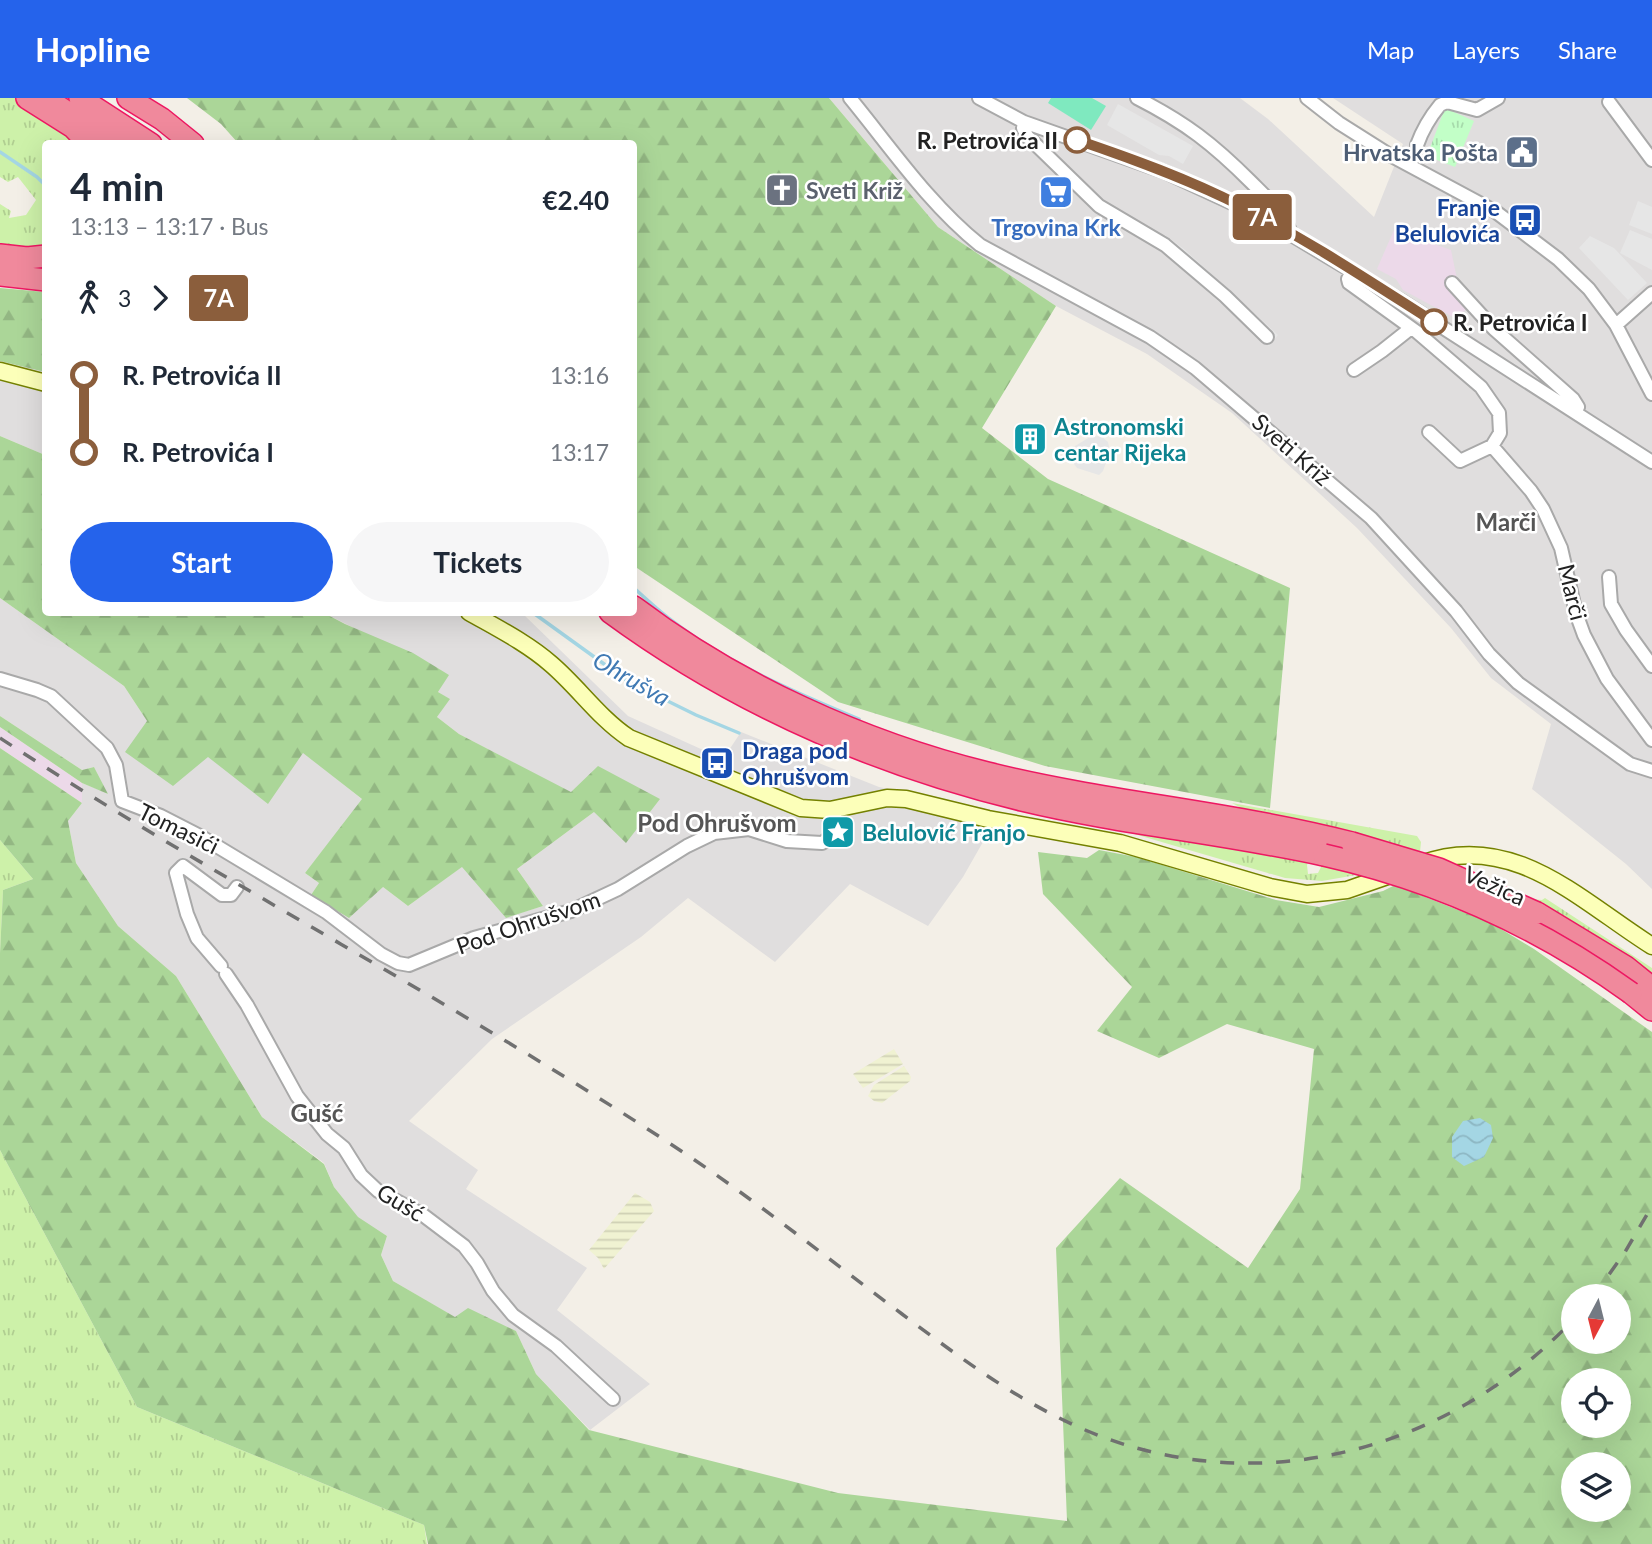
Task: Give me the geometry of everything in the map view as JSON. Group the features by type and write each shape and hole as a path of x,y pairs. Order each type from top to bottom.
{"highway":[{"path":"27,98 69,109 112,140"},
{"path":"45,98 142,140"},
{"path":"128,98 162,119 188,140"},
{"path":"69,109 74,127 85,140"},
{"path":"0,256 42,256"},
{"path":"0,275 42,280"},
{"name":"Vežica","path":"633,616 694,668 782,716 865,752 943,779 1024,800 1123,821 1324,855 1401,875 1487,908 1564,948 1652,1010"},
{"path":"636,616 768,690 871,736 943,760 1035,783 1352,843 1439,869 1537,913 1626,967 1652,988"}],"street":[{"name":"Sveti Križ","path":"850,98 964,232 980,245 1150,337 1195,368 1371,518 1456,611 1489,654 1518,683 1630,764 1652,771"},
{"path":"979,98 1024,122 1165,172 1239,205 1291,233 1652,462"},
{"path":"1137,98 1170,114 1203,137 1277,207 1291,233"},
{"path":"1307,98 1339,123 1388,154 1477,200 1522,230 1574,274 1616,325 1652,394"},
{"path":"1417,145 1422,131 1440,105 1447,103 1477,110 1498,98"},
{"path":"1609,102 1652,160"},
{"path":"1024,122 1023,128 1027,136 1099,206 1165,245 1268,337"},
{"path":"1352,272 1349,283 1411,328 1479,385 1493,402 1501,423 1500,433 1492,446 1460,461 1429,432"},
{"path":"1452,284 1494,328 1573,399 1578,407 1575,412"},
{"path":"1616,325 1652,293"},
{"path":"1354,370 1411,328"},
{"path":"0,371 42,382"},
{"name":"Marči","path":"1492,446 1543,509 1563,555 1576,613 1584,635 1607,679 1652,740"},
{"name":"Marči","path":"1609,577 1611,604 1652,666"},
{"path":"476,616 552,664 614,728 629,738 787,804 818,810 887,798 906,799 988,819 1093,837 1159,853 1270,887 1307,894 1332,893 1363,886 1438,858 1488,855 1508,859 1538,872 1652,946"},
{"name":"Tomasići","path":"0,679 51,696 107,748 116,765 122,801 181,826 244,877"},
{"name":"Pod Ohrušvom","path":"244,877 326,912 381,954 398,963 409,965 482,936 571,911 610,893 687,846 714,833 748,829 788,841 822,843 833,832 835,809"},
{"name":"Gušć","path":"244,877 231,895 222,895 183,866 176,873 194,931 247,1005 297,1096 327,1134 344,1148 361,1175 378,1191 423,1215 464,1246 478,1263 493,1291 513,1315 556,1346 613,1399"}],"shaded area":[{"path":"829,98 1240,98 1268,119 1374,217 1403,144 1333,98 1652,98 1652,889 1626,864 1532,789 1551,724 1491,678 1451,628 1357,528 1232,413 1147,354 1056,306 938,227"},
{"path":"1118,104 1193,146 1183,164 1169,156 1159,155 1107,125"},
{"path":"1638,201 1652,207 1652,234 1629,225"},
{"path":"1394,230 1451,250 1457,279 1468,308 1455,318 1403,290 1396,279 1377,269"},
{"path":"1630,230 1652,239 1652,270 1620,253"},
{"path":"1165,235 1184,249 1278,335 1269,346 1159,249"},
{"path":"1590,236 1614,248 1647,283 1628,300 1579,248"},
{"path":"0,361 42,371 42,454 0,436"},
{"path":"1101,436 1108,442 1110,451 1103,471 1099,475 1077,468 1074,464 1074,458 1078,454 1075,446 1090,437"},
{"path":"0,598 124,686 147,721 208,757 303,752 363,800 305,873 319,883 311,895 383,887 408,906 463,866 506,917 543,906 517,869 594,812 659,799 571,793 459,734 437,717 449,699 438,692 448,675 330,616 525,616 628,716 723,759 741,732 879,787 1000,812 963,877 928,926 850,884 775,962 688,898 641,937 492,1039 409,1121 478,1170 466,1189 587,1268 557,1310 650,1384 590,1430 536,1374 516,1331 456,1318 393,1281 381,1255 387,1236 358,1218 334,1187 324,1163 262,1117 176,976 118,926 76,863 68,821 82,803 82,783 107,793 94,767 82,770 0,716"},
{"path":"0,727 82,783 82,803 0,748"}],"green space":[{"path":"0,98 16,98 76,140 42,140 42,271 0,265 0,204 11,211 9,218 26,215 36,200 18,177 8,182 0,177"},
{"path":"187,98 829,98 938,227 1056,306 982,428 1048,479 1290,588 1270,808 1045,766 838,702 637,568 637,140 235,140 221,124"},
{"path":"1051,98 1092,98 1106,106 1091,130 1048,103"},
{"path":"1445,108 1474,121 1455,167 1427,156"},
{"path":"0,288 42,292 42,371 0,361"},
{"path":"0,436 42,454 42,616 330,616 413,653 449,675 438,692 450,699 437,717 459,734 571,792 598,766 660,799 626,843 594,812 517,869 543,906 506,918 462,867 408,906 383,887 349,918 311,895 319,883 305,873 362,799 303,753 268,804 208,757 173,786 125,752 147,721 124,686 0,598"},
{"path":"0,716 82,770 94,767 108,794 82,783 0,727"},
{"path":"0,748 82,803 68,821 76,863 118,926 176,976 262,1117 324,1164 334,1187 358,1217 387,1236 381,1255 393,1281 455,1317 468,1308 516,1331 536,1374 589,1430 838,1493 1067,1521 1056,1248 1120,1178 1248,1268 1300,1189 1314,1049 1227,1024 1159,1058 1097,1031 1132,987 1043,894 1038,852 1087,858 1099,850 1136,857 1276,900 1319,907 1383,891 1395,885 1491,923 1534,949 1652,1032 1652,1544 428,1544 424,1525 137,1407 0,1150 0,953 3,890 33,879 0,840"},
{"path":"1232,803 1417,836 1421,842 1420,852 1354,833 1245,810"},
{"path":"1124,831 1188,841 1193,839 1309,860 1308,874 1318,873 1322,865 1362,874 1322,881 1285,878"},
{"path":"0,840 33,879 3,890 0,953"},
{"path":"1545,898 1652,968 1652,977 1531,899"},
{"path":"894,1049 903,1064 863,1088 853,1074"},
{"path":"904,1066 911,1077 910,1081 882,1103 868,1096 874,1085"},
{"path":"0,1150 137,1407 424,1525 427,1544 0,1544"},
{"path":"635,1193 650,1202 654,1211 604,1269 598,1258 589,1250"}],"water":[{"path":"1480,1118 1491,1125 1493,1138 1484,1157 1464,1166 1452,1157 1452,1137 1463,1121"}],"waterway":[{"name":"Ohrušva","path":"0,152 42,182"},
{"path":"637,591 671,620 715,650 786,687 859,719"},
{"name":"Ohrušva","path":"538,616 629,682 739,733"}],"railway":[{"path":"0,738 165,841 501,1038 666,1141 786,1226 963,1359 1026,1400 1093,1433 1128,1446 1166,1455 1222,1462 1278,1462 1333,1454 1387,1440 1438,1419 1487,1392 1532,1359 1561,1331"},
{"path":"1602,1284 1652,1206"}],"bus line":[{"name":"7A","path":"1077,140 1165,172 1239,205 1291,233 1434,322"}],"place":[{"name":"R. Petrovića II","path":"1077,140"},
{"name":"Hrvatska Pošta","path":"1522,152"},
{"name":"Sveti Križ","path":"782,190"},
{"name":"Trgovina Krk","path":"1056,192"},
{"name":"Franje Belulovića","path":"1525,220"},
{"name":"R. Petrovića I","path":"1434,322"},
{"name":"Astronomski centar Rijeka","path":"1030,439"},
{"name":"Draga pod Ohrušvom","path":"717,763"},
{"name":"Belulović Franjo","path":"838,832"}],"district":[{"name":"Marči","path":"1506,521"},
{"name":"Pod Ohrušvom","path":"717,822"},
{"name":"Gušć","path":"317,1112"}]}
